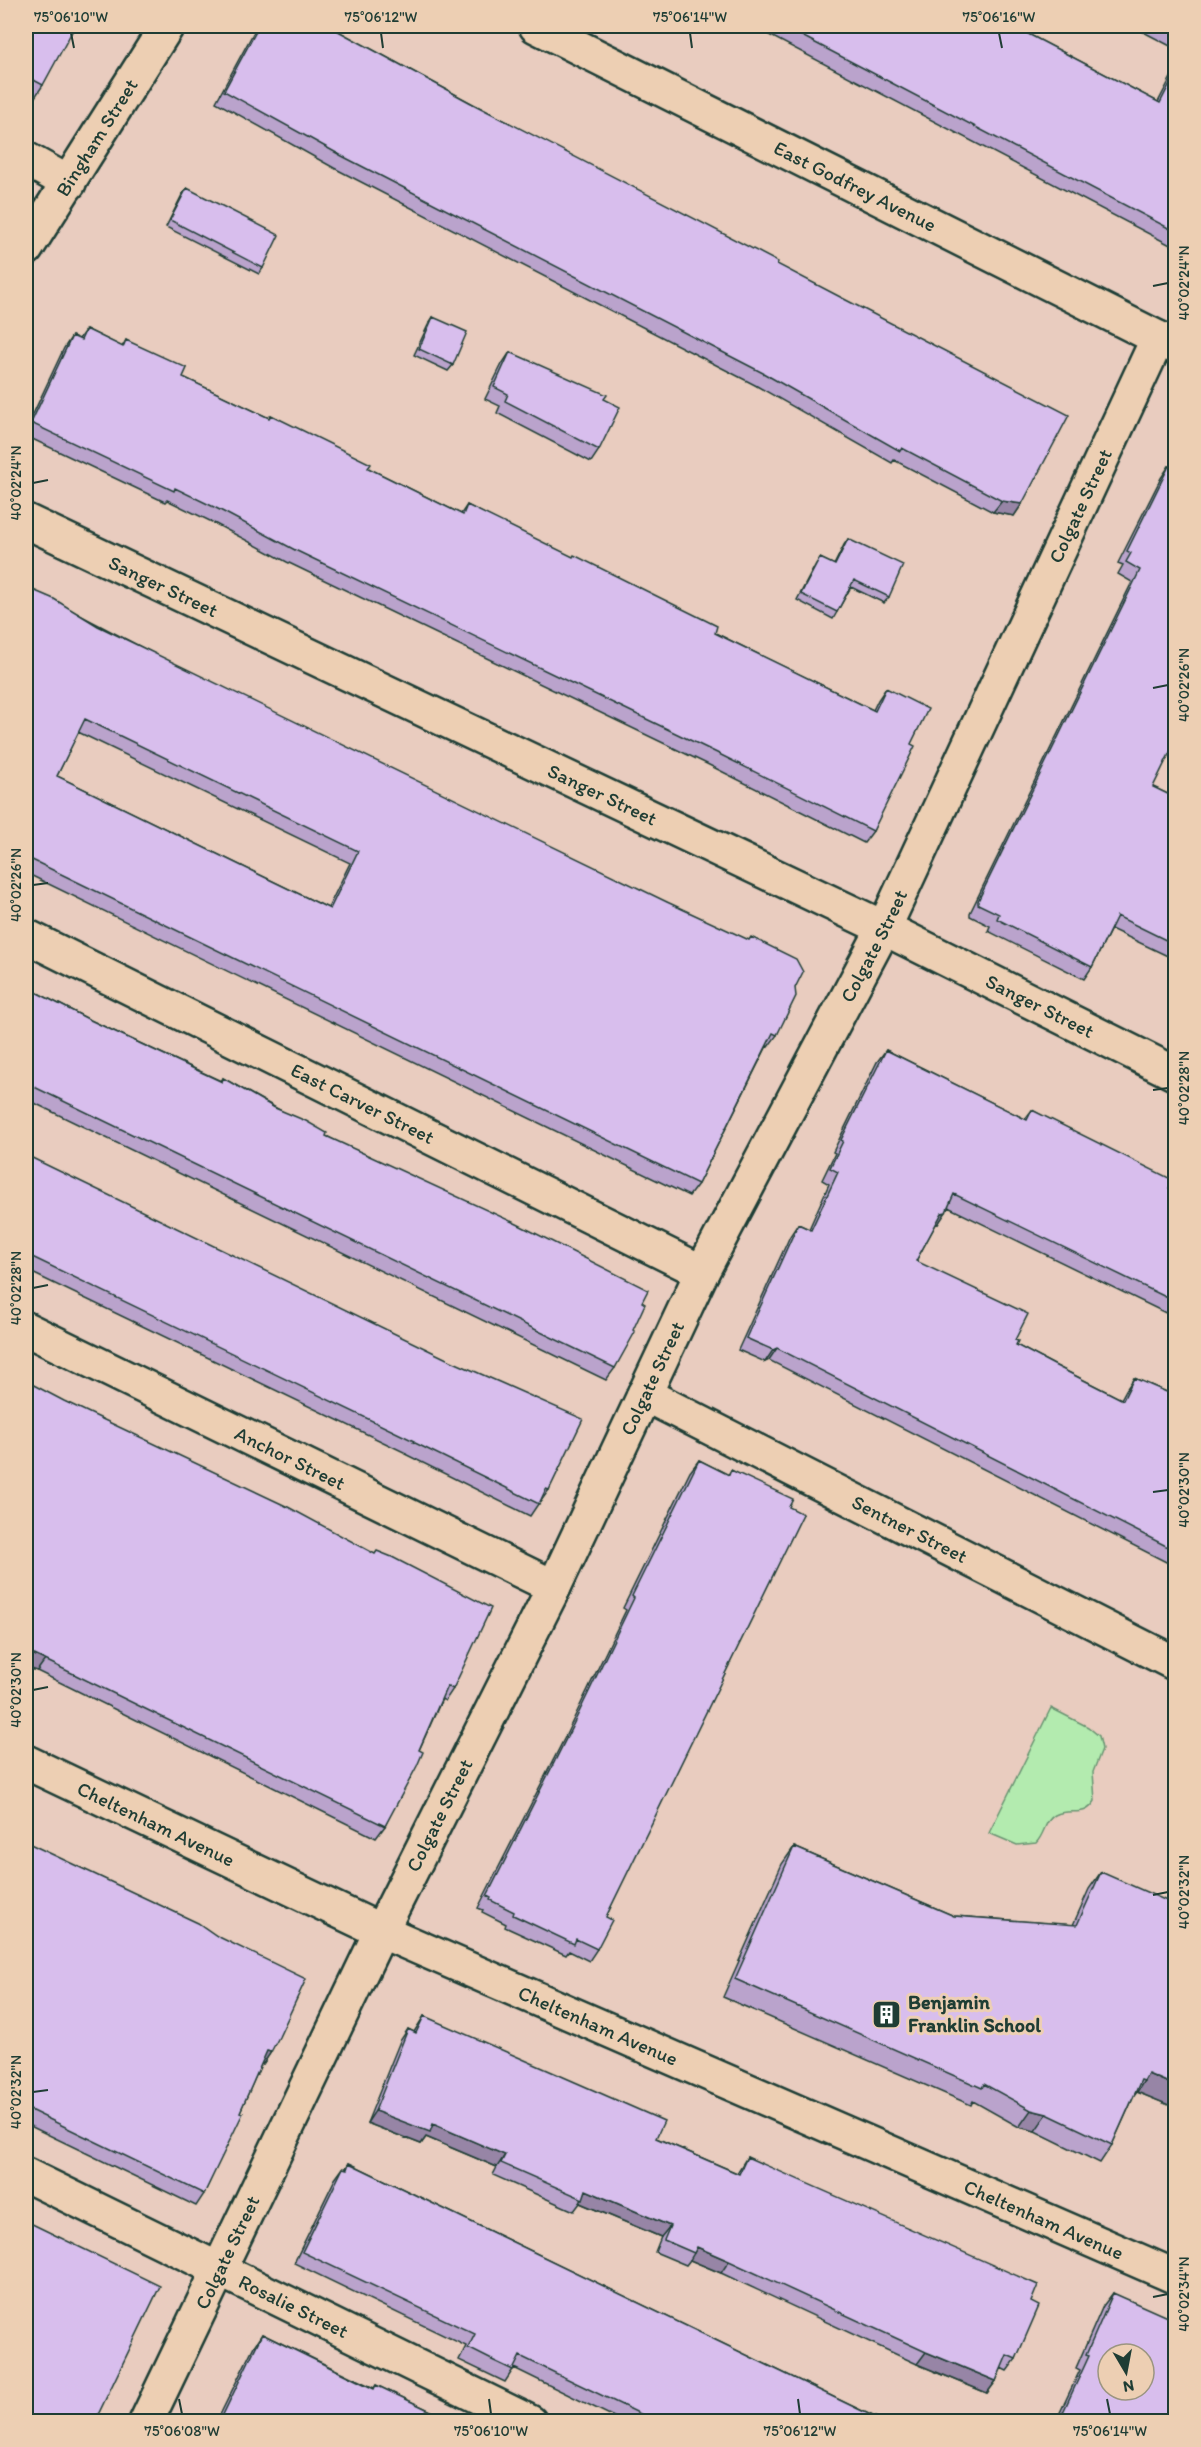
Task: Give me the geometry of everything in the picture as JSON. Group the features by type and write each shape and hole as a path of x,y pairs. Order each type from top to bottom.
{"street":[{"name":"Bingham Street","path":"26,249 167,26"},
{"name":"East Godfrey Avenue","path":"536,26 1167,342"},
{"path":"26,159 69,183"},
{"name":"Colgate Street","path":"146,2421 217,2268 381,1931 554,1587 702,1272 884,928 1167,342"},
{"name":"Sanger Street","path":"26,521 884,928 1176,1074"},
{"name":"East Carver Street","path":"26,936 702,1272"},
{"name":"Anchor Street","path":"26,1329 554,1587"},
{"name":"Sentner Street","path":"644,1394 1176,1664"},
{"name":"Cheltenham Avenue","path":"26,1762 381,1931 1176,2277"},
{"name":"Rosalie Street","path":"26,2175 530,2421"}],"green space":[{"path":"1051,1708 1088,1727 1099,1736 1102,1749 1093,1772 1095,1801 1086,1810 1055,1815 1036,1843 1017,1845 989,1833"}],"building":[{"path":"26,26 75,26 43,85 26,76"},
{"path":"259,26 329,26 473,104 778,262 777,264 1069,415 1022,504 1002,501 902,448 900,451 763,373 342,156 224,91"},
{"path":"783,26 1013,26 1160,103 1176,72 1176,232"},
{"path":"1163,26 1176,26 1176,32"},
{"path":"187,188 279,235 263,268 170,220"},
{"path":"433,317 467,332 453,365 419,349"},
{"path":"86,329 123,347 126,340 187,368 183,377 269,418 271,415 371,464 368,468 463,515 467,505 573,557 574,555 717,626 715,633 875,711 886,688 928,709 911,744 915,746 873,831 717,753 295,550 175,488 174,491 31,423 72,336 81,340"},
{"path":"510,352 607,395 604,399 620,407 599,450 505,401 508,394 494,387"},
{"path":"1169,466 1174,468 1176,466 1176,740 1153,787 1176,798 1176,945 1117,916 1092,967 997,919 999,914 978,904 978,901 1140,570 1126,562 1131,553 1127,551"},
{"path":"848,539 903,565 889,597 854,580 837,612 801,594 820,558 835,565"},
{"path":"26,587 54,599 98,626 667,902 749,940 751,937 796,959 803,972 795,988 796,996 777,1035 773,1033 698,1184 26,857","holes":["85,719 358,851 330,909 57,776"]},
{"path":"26,987 222,1082 223,1078 275,1108 306,1121 327,1133 326,1136 517,1224 648,1290 642,1302 645,1304 633,1330 635,1332 615,1368 26,1083"},
{"path":"886,1050 1027,1120 1032,1110 1173,1180 1169,1188 1176,1191 1176,1302 954,1194 946,1212 942,1213 916,1261 1028,1314 1015,1340 1018,1341 1016,1345 1056,1366 1123,1400 1134,1378 1176,1396 1176,1551 777,1348 773,1350 746,1338 798,1224 811,1230 838,1172 830,1168 843,1141 841,1140"},
{"path":"26,1155 449,1360 583,1419 549,1490 546,1489 539,1504 414,1441 26,1254"},
{"path":"26,1381 288,1507 375,1554 377,1551 392,1557 491,1608 453,1689 447,1686 419,1750 423,1752 417,1766 385,1826 26,1651"},
{"path":"699,1460 729,1475 731,1470 793,1499 789,1507 803,1514 606,1917 612,1920 597,1949 576,1939 574,1944 513,1915 514,1912 490,1900 491,1898 487,1896 572,1727 634,1598 632,1596"},
{"path":"26,1842 198,1923 217,1936 306,1979 271,2052 267,2051 240,2112 243,2113 204,2194 26,2108"},
{"name":"Benjamin Franklin School","path":"794,1847 954,1916 1077,1925 1101,1872 1176,1905 1176,2086 1148,2074 1144,2081 1141,2080 1112,2145 1047,2114 1031,2110 984,2084 982,2088 735,1979"},
{"path":"424,2016 664,2121 656,2138 739,2174 747,2157 1038,2285 1031,2302 1039,2306 1016,2359 1007,2355 996,2381 926,2352 697,2247 694,2253 664,2240 670,2226 586,2190 583,2199 501,2163 505,2155 433,2124 430,2132 375,2111 408,2029 416,2033"},
{"path":"349,2163 883,2421 655,2421 520,2356 513,2370 492,2360 468,2348 475,2334 302,2252 343,2168 347,2169"},
{"path":"26,2221 160,2286 95,2421 26,2421"},
{"path":"1113,2293 1176,2321 1176,2421 1059,2421 1089,2356 1086,2355"},
{"path":"262,2334 374,2389 376,2385 452,2421 220,2421"}],"place":[{"name":"Benjamin Franklin School","path":"887,2014"}]}
